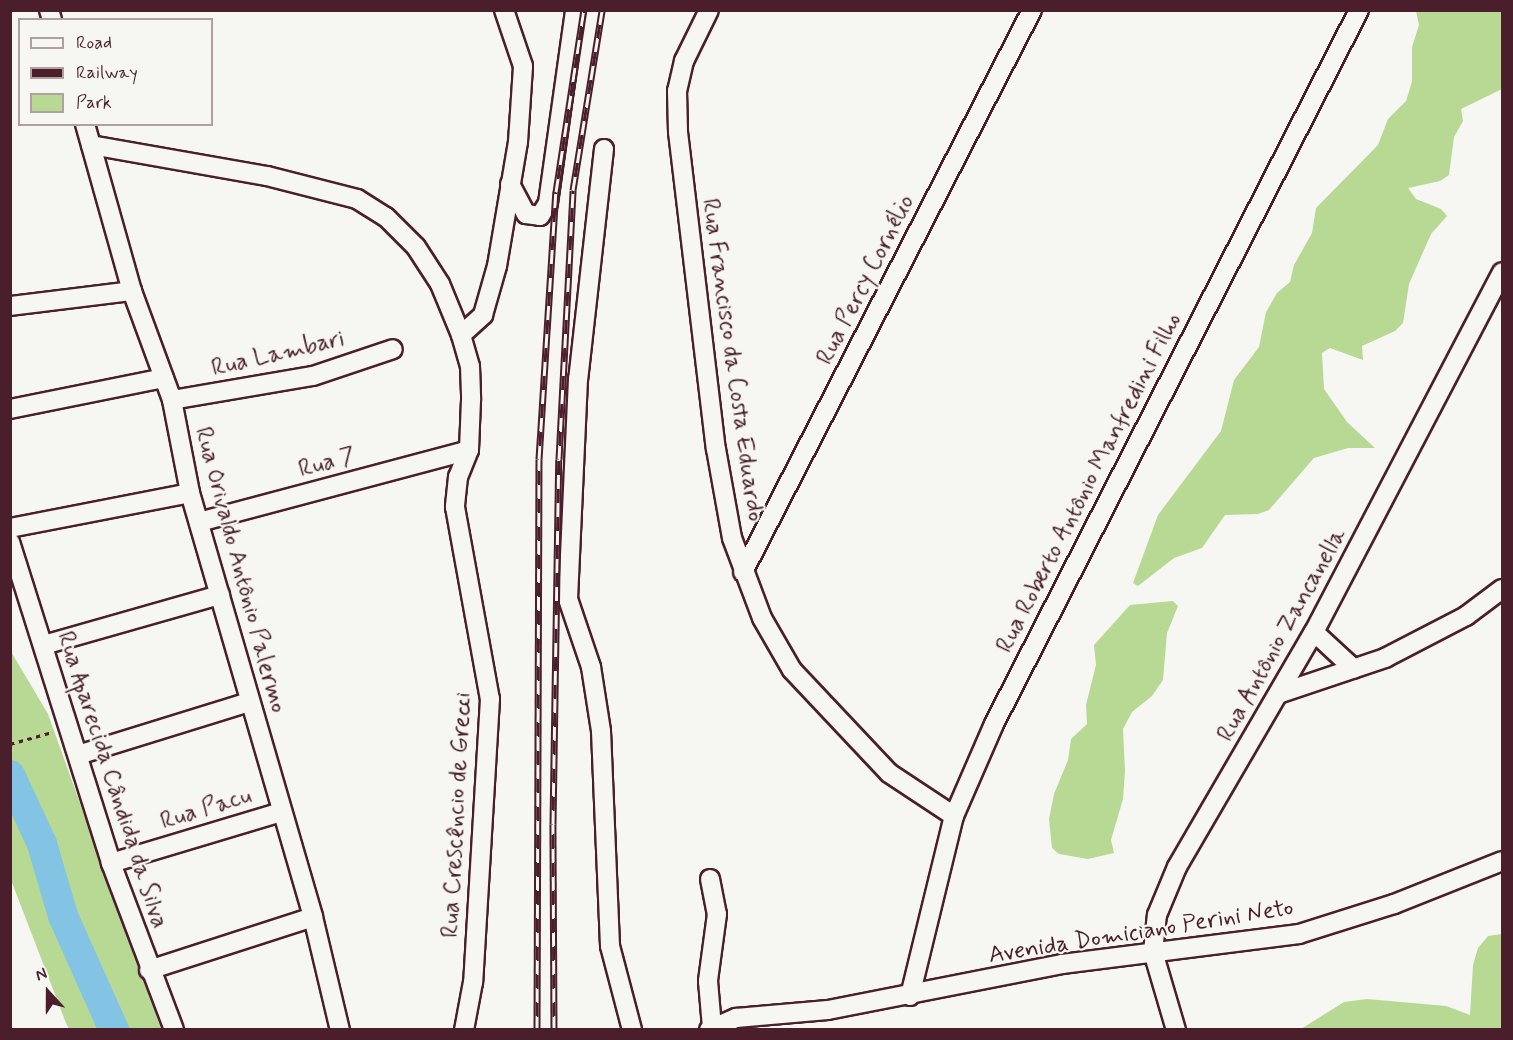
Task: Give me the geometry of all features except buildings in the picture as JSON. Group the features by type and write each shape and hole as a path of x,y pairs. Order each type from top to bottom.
{"street":[{"path":"461,335 483,315 497,266 510,184 523,66 504,10"},
{"path":"510,184 525,214 540,216 548,202 575,10"},
{"name":"Rua Francisco da Costa Eduardo","path":"709,10 684,61 677,91 678,132 716,449 732,538 762,618 792,670 889,773 954,816"},
{"name":"Rua Percy Cornélio","path":"744,572 1032,10"},
{"name":"Rua Roberto Antônio Manfredini Filho","path":"910,996 954,816 1056,598 1359,10"},
{"name":"Rua Orivaldo Antônio Palermo","path":"86,126 132,291 172,400 190,493 281,812 314,917 336,1028"},
{"name":"Rua Crescêncio de Grecci","path":"91,145 267,176 357,199 386,217 416,247 440,284 461,335 470,366 469,450 458,477 454,507 490,699 473,982 464,1029"},
{"path":"604,148 578,379 568,599 591,667 601,731 610,945 632,1029"},
{"name":"Rua Antônio Zancanella","path":"1176,1029 1153,952 1157,915 1177,867 1281,693 1503,272"},
{"path":"10,306 132,291"},
{"name":"Rua Lambari","path":"172,400 313,376 393,349"},
{"path":"10,409 164,378"},
{"name":"Rua 7","path":"199,522 469,450"},
{"path":"10,528 190,493"},
{"name":"Rua Aparecida Cândida da Silva","path":"10,542 111,863 149,970 174,1029"},
{"path":"1281,693 1354,669 1429,637 1503,589"},
{"path":"44,645 220,595"},
{"path":"1314,632 1354,669"},
{"path":"78,755 249,702"},
{"name":"Rua Pacu","path":"111,863 281,812"},
{"name":"Avenida Domiciano Perini Neto","path":"710,1029 736,1018 828,1010 910,996 1062,964 1299,934 1498,865"},
{"path":"710,879 717,915 708,981 710,1029"},
{"path":"149,970 314,917"}],"path":[{"path":"10,744 69,726"}],"green space":[{"path":"1416,11 1502,11 1502,89 1461,109 1463,121 1454,137 1449,175 1440,181 1408,188 1416,199 1441,209 1447,216 1431,234 1409,284 1403,323 1395,331 1362,346 1363,360 1330,348 1322,353 1324,389 1347,422 1375,448 1348,448 1314,458 1269,510 1258,514 1225,515 1202,548 1174,558 1138,586 1133,583 1158,515 1221,431 1234,380 1259,347 1266,312 1277,293 1290,282 1294,265 1312,233 1316,208 1378,145 1388,119 1406,101 1412,82 1412,47 1419,25"},
{"path":"1173,601 1178,606 1167,633 1163,680 1152,696 1132,712 1123,729 1125,771 1123,799 1111,840 1114,853 1088,859 1059,854 1052,848 1049,819 1054,794 1068,760 1071,739 1087,724 1086,705 1096,665 1094,645 1130,605"},
{"path":"10,650 48,714 161,1029 69,1029 66,1023 11,880"},
{"path":"1502,934 1502,1029 1301,1029 1344,1002 1367,999 1446,1006 1470,1015 1473,965 1478,948 1488,936"}],"waterway":[{"path":"10,775 42,844 63,916 114,1030"}],"railway":[{"path":"537,1030 539,459 556,192 584,10"},
{"path":"554,1030 553,824 559,459 573,190 602,10"}]}
